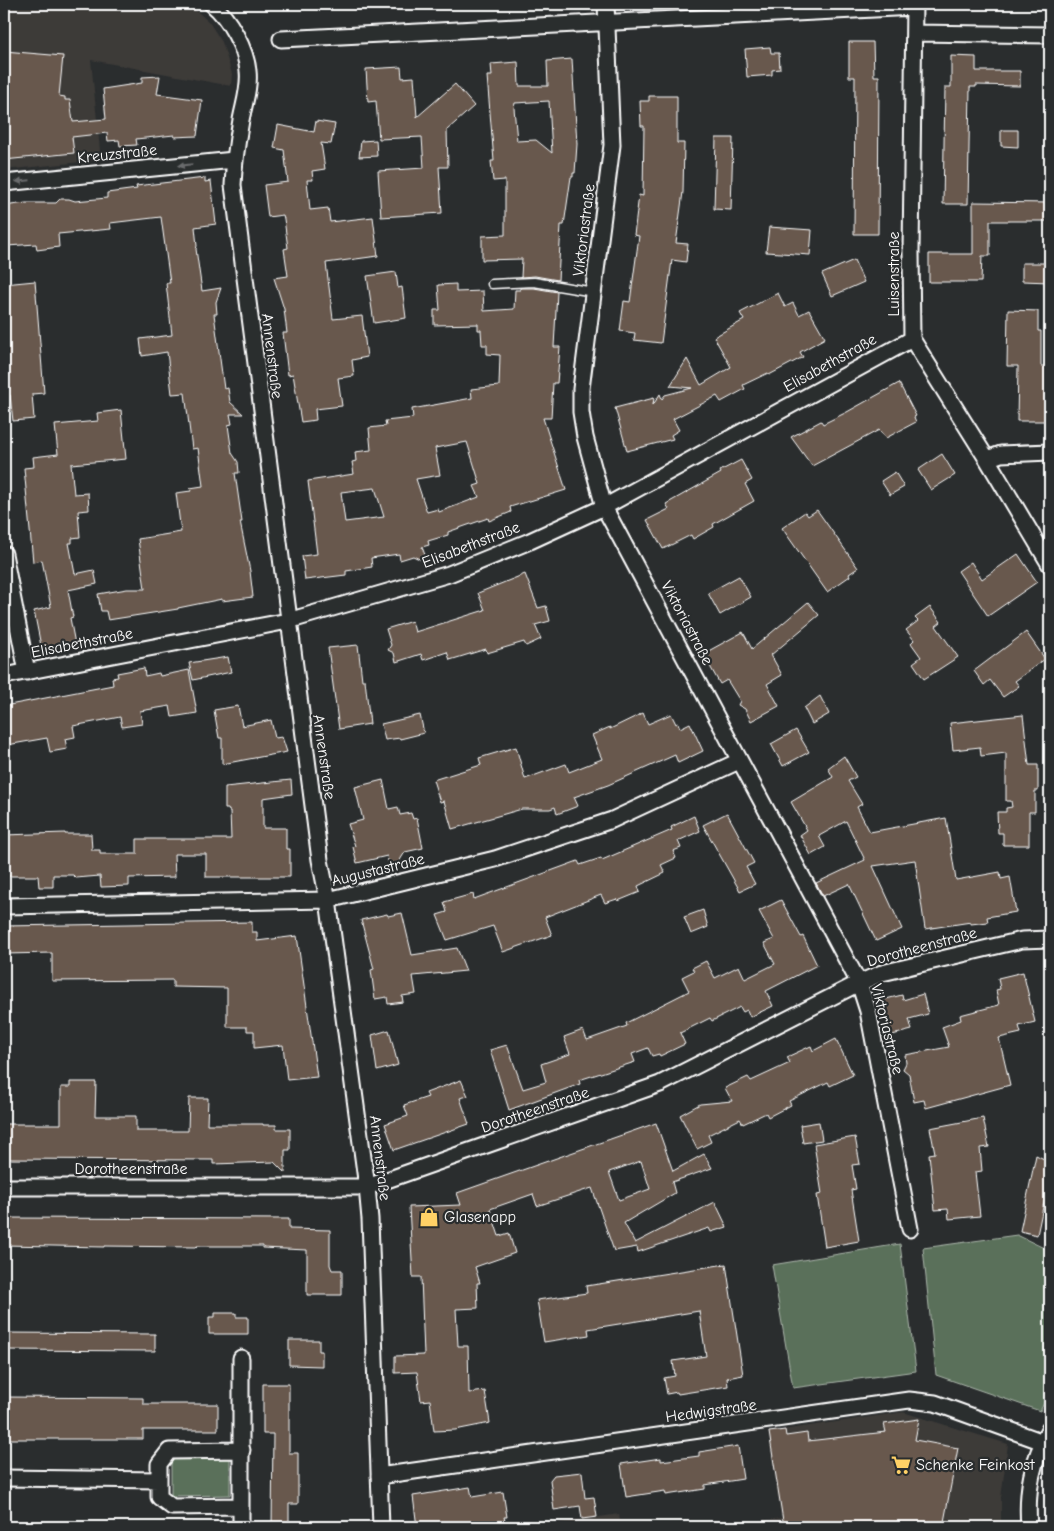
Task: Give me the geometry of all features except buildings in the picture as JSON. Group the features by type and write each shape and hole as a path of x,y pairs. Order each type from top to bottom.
{"street":[{"name":"Annenstraße","path":"212,4 220,10 237,37 248,71 248,87 234,160 232,185 320,860 328,900 367,1187 370,1219 381,1527"},
{"name":"Viktoriastraße","path":"606,4 612,145 581,389 584,437 604,507 859,983 868,1011 910,1229"},
{"path":"281,38 607,23 914,5"},
{"name":"Luisenstraße","path":"914,5 911,252 912,339 988,459 1050,565"},
{"path":"914,33 1050,35"},
{"name":"Kreuzstraße","path":"4,183 234,160"},
{"name":"Elisabethstraße","path":"4,676 288,621 450,574 530,541 604,507 912,339"},
{"path":"988,459 1001,454 1050,452"},
{"path":"4,554 27,672"},
{"name":"Augustastraße","path":"4,906 328,900 495,859 612,820 740,761"},
{"name":"Dorotheenstraße","path":"4,1187 367,1187 660,1084 882,973 1022,940 1050,939"},
{"path":"241,1358 241,1527"},
{"name":"Hedwigstraße","path":"379,1476 909,1400 935,1403 1047,1435"},
{"path":"1029,1527 1030,1479 1047,1435"},
{"path":"241,1506 172,1506 160,1497 159,1480 160,1464 169,1452 242,1450"},
{"path":"4,1478 159,1480"}],"lane":[{"path":"492,284 534,282 594,292"}],"shaded area":[{"path":"4,4 189,4 209,22 222,42 232,74 231,86 91,60 101,160 4,170"},
{"path":"903,1412 1008,1444 1001,1498 1001,1527 718,1527 781,1518 768,1432"},
{"path":"619,1514 621,1527 533,1527 599,1517"}],"green space":[{"path":"1017,1235 1050,1251 1050,1391 1040,1411 936,1375 923,1248"},
{"path":"900,1244 916,1371 793,1388 772,1265"},
{"path":"230,1458 230,1495 171,1496 171,1459"}],"place":[{"name":"Glasenapp","path":"429,1217"},
{"name":"Schenke Feinkost","path":"901,1465"}]}
